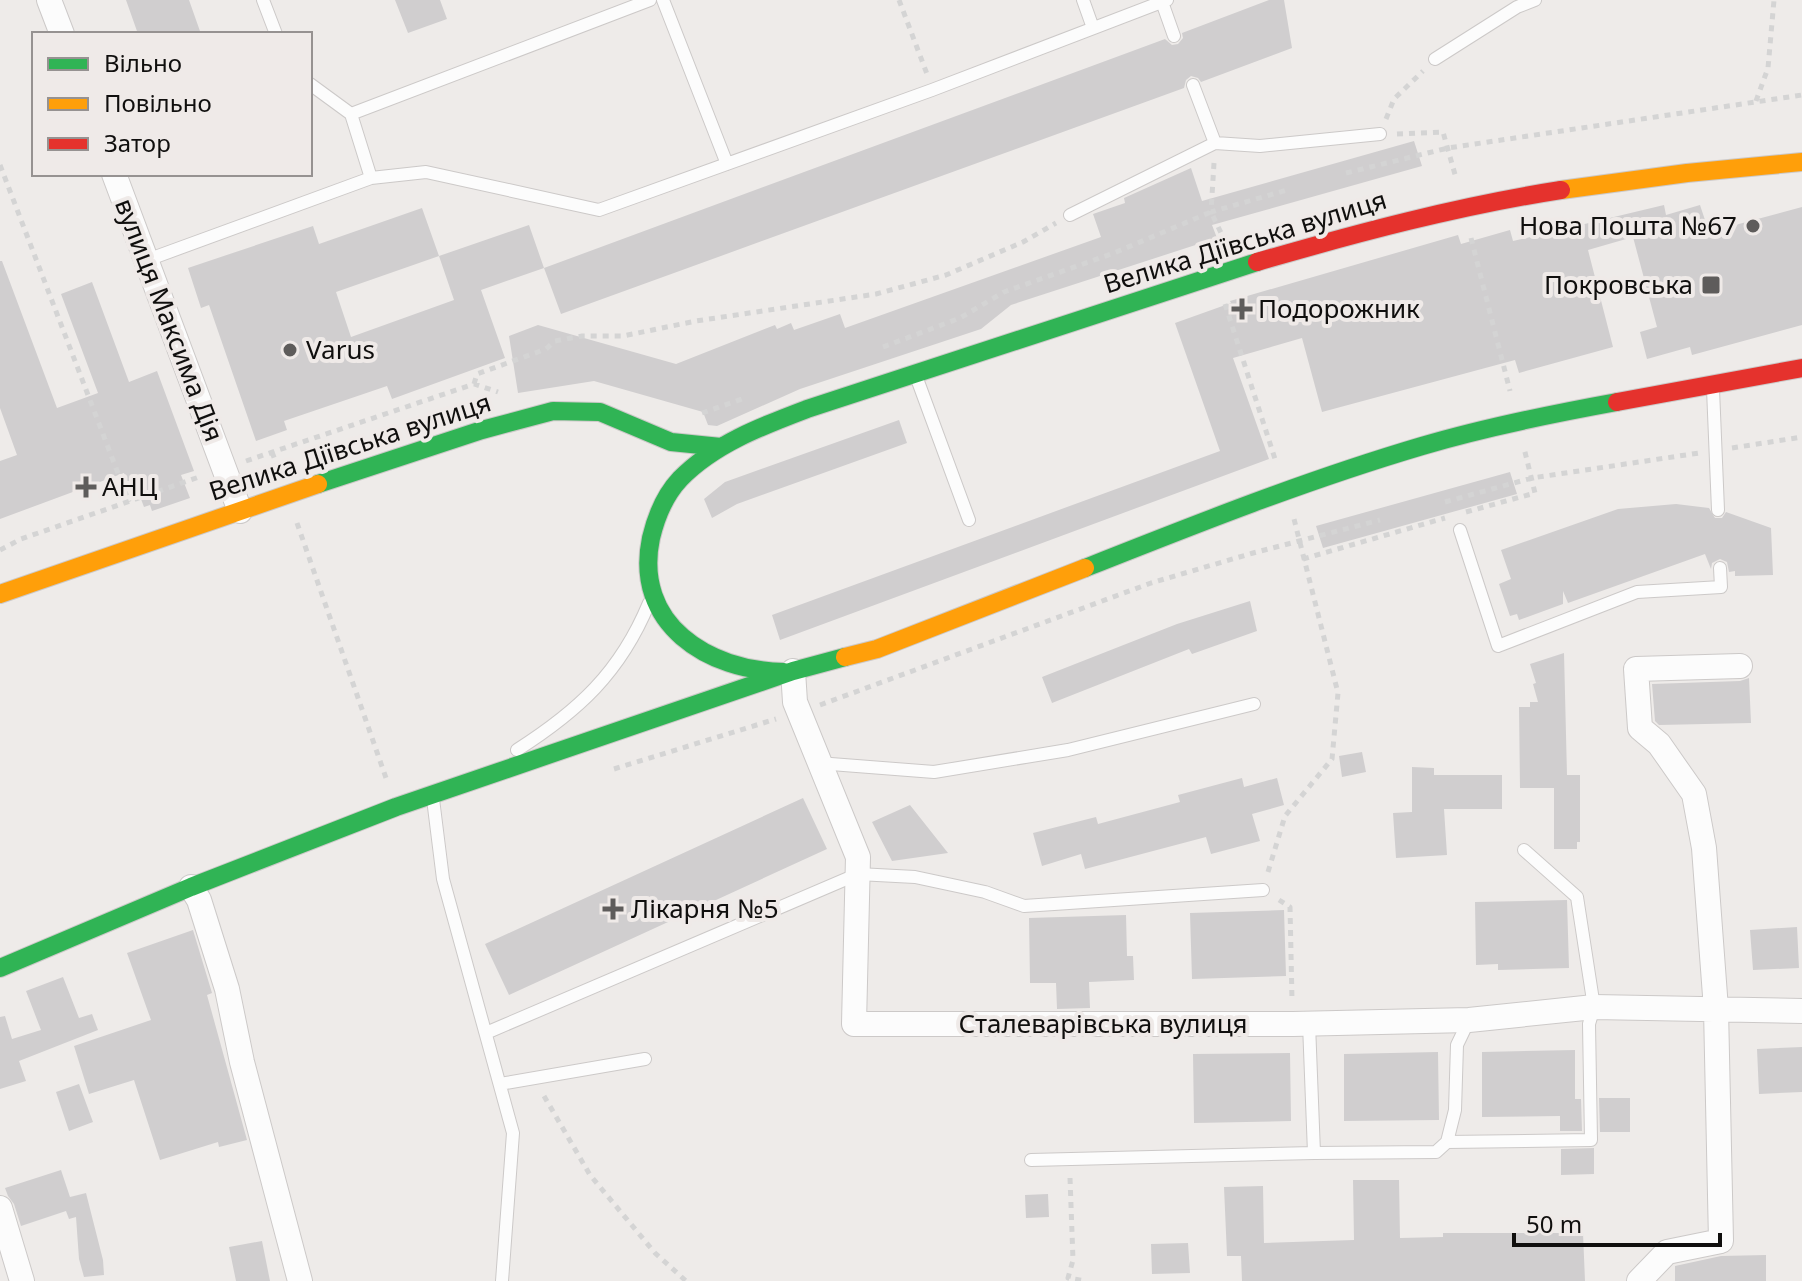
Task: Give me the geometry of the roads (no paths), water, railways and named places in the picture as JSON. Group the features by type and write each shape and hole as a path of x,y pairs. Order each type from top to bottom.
{"main road":[{"name":"Велика Діївська вулиця","path":"793,671 770,672 743,667 716,659 693,647 674,630 659,610 650,584 648,555 653,527 671,489 693,467 721,447 789,417 915,373 1250,262 1349,234 1463,208 1601,183 1802,162"},
{"name":"Велика Діївська вулиця","path":"0,968 191,887 396,807 793,671 877,649 1322,478 1422,446 1518,421 1802,368"},
{"name":"Велика Діївська вулиця","path":"0,594 287,494 482,430 553,411 600,412 671,442 721,447"}],"street":[{"path":"49,0 61,32"},
{"name":"вулиця Максима Дія","path":"115,176 240,511"},
{"path":"1639,1281 1667,1252 1721,1241 1716,1009 1704,848 1694,794 1659,744 1640,728 1636,669 1740,666"},
{"name":"Сталеварівська вулиця","path":"793,671 795,702 858,857 854,1024 1301,1024 1469,1020 1594,1007 1802,1011"},
{"path":"191,887 199,900 227,989 242,1062 300,1281"},
{"path":"0,1208 22,1281"}],"lane":[{"path":"263,0 275,32"},
{"path":"351,114 650,0"},
{"path":"663,0 727,164"},
{"path":"1083,0 1093,28"},
{"path":"1435,59 1517,7 1535,0"},
{"path":"147,260 371,178 426,172 599,210 932,90 1165,1 1174,36"},
{"path":"312,85 351,114 371,178"},
{"path":"1193,85 1215,143"},
{"path":"1070,215 1215,143 1260,146 1380,134"},
{"path":"915,373 969,520"},
{"path":"1713,384 1718,510"},
{"path":"1460,530 1498,646 1637,592 1721,587 1720,568"},
{"name":"Велика Діївська вулиця","path":"465,784 561,721 591,695 637,628 650,601 650,584"},
{"path":"818,763 934,772 1068,750 1254,704"},
{"path":"432,795 443,879 513,1133 502,1281"},
{"path":"1447,1142 1591,1140 1589,1024 1594,1007 1577,897 1524,850"},
{"path":"486,1033 858,874 915,877 985,892 1024,906 1263,890"},
{"path":"1031,1160 1436,1152 1447,1142 1455,1110 1457,1045 1469,1020"},
{"path":"1301,1024 1314,1153"},
{"path":"500,1084 645,1059"}],"place":[{"name":"Нова Пошта №67","path":"1753,226"},
{"name":"Покровська","path":"1711,285"},
{"name":"Подорожник","path":"1242,309"},
{"name":"Varus","path":"290,350"},
{"name":"АНЦ","path":"86,487"},
{"name":"Лікарня №5","path":"613,909"}]}
